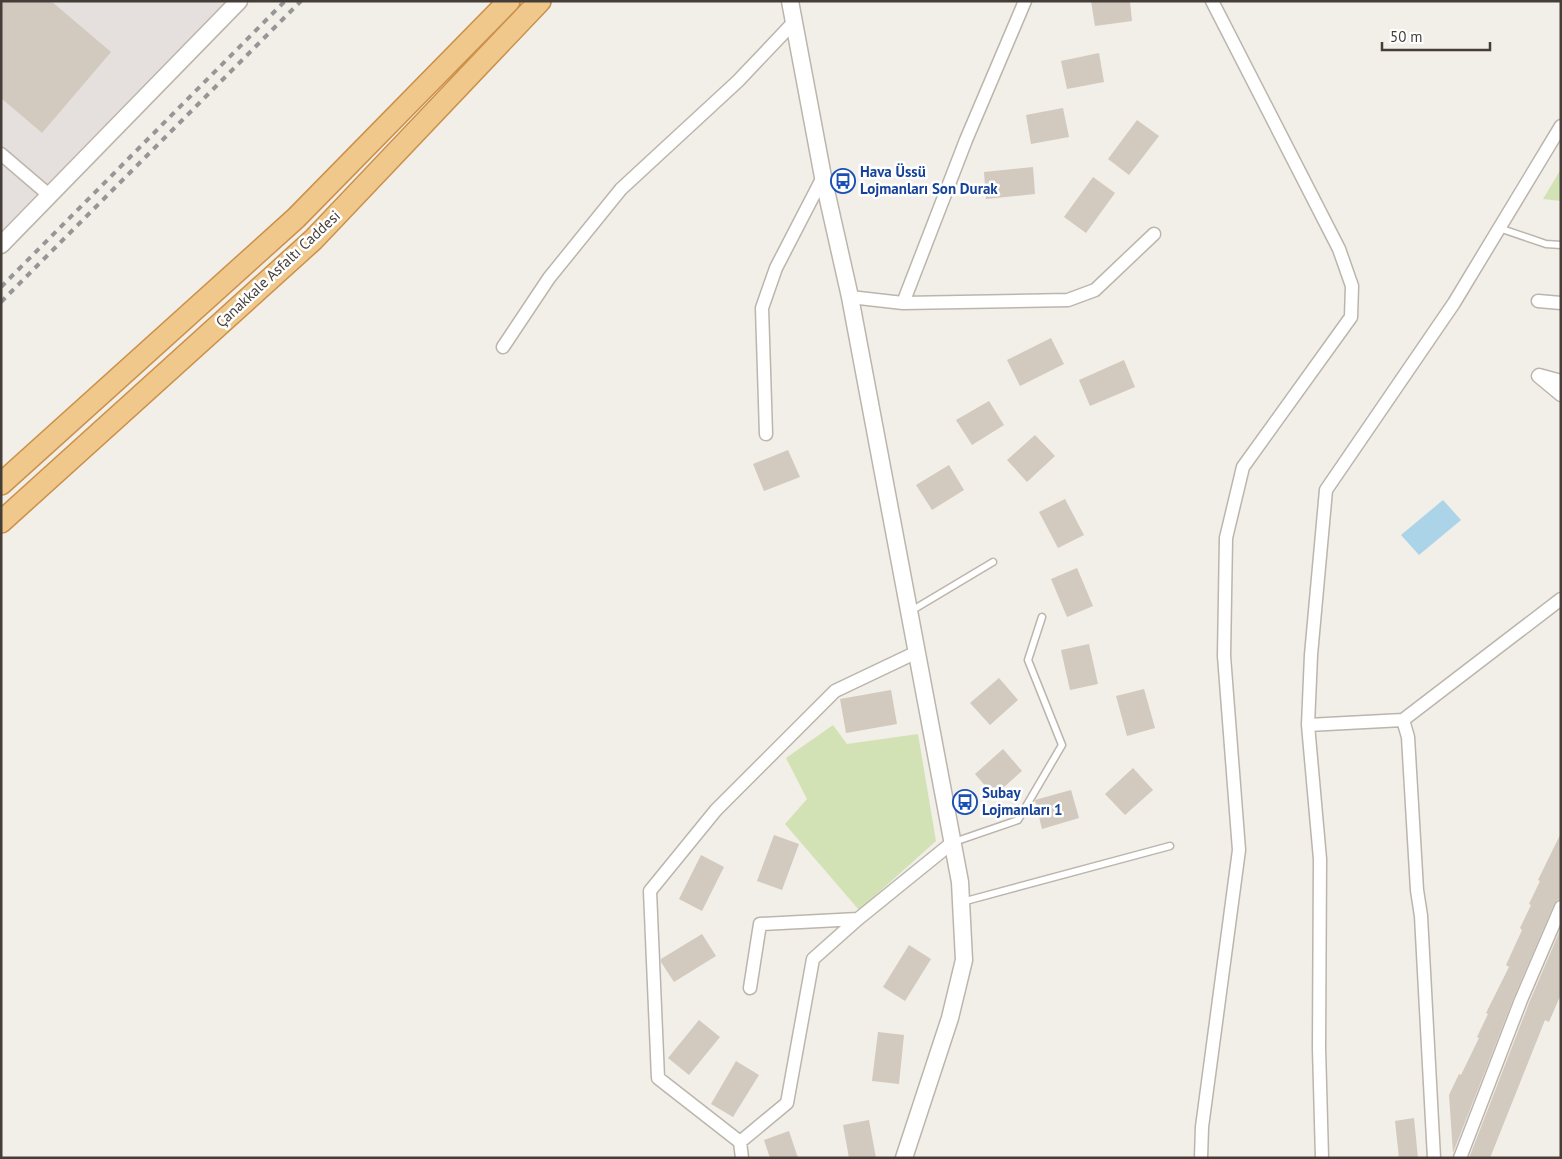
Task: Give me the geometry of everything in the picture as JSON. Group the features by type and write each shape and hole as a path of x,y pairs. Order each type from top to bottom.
{"highway":[{"name":"Çanakkale Asfaltı Caddesi","path":"1,484 296,218 509,1"},
{"name":"Çanakkale Asfaltı Caddesi","path":"1,522 313,240 540,1"}],"street":[{"path":"1,245 239,1"},
{"path":"790,1 850,297 960,882 964,960 950,1018 904,1158"},
{"path":"903,303 966,140 1025,1"},
{"path":"1201,1158 1202,1127 1239,850 1224,656 1226,538 1243,467 1351,317 1352,286 1338,249 1212,1"},
{"path":"503,347 549,278 621,189 738,81 794,22"},
{"path":"1322,1158 1319,1048 1320,859 1308,725 1311,655 1326,490 1454,303 1561,126"},
{"path":"1,154 50,195"},
{"path":"766,434 762,308 776,268 824,176"},
{"path":"850,297 903,303 1068,300 1095,290 1154,234"},
{"path":"1538,300 1561,303"},
{"path":"1561,381 1538,376 1561,394"},
{"path":"1308,725 1403,720 1561,599"},
{"path":"742,1158 740,1142 658,1078 650,891 716,810 835,691 917,652"},
{"path":"1403,720 1408,737 1416,872 1421,916 1434,1158"},
{"path":"740,1142 787,1103 813,959 858,919 953,842"},
{"path":"1460,1158 1521,1000 1561,907"},
{"path":"750,988 760,924 858,919"}],"lane":[{"path":"1500,228 1546,244 1561,245"},
{"path":"910,612 993,562"},
{"path":"953,842 1018,820 1062,746 1028,660 1042,618"},
{"path":"961,903 1170,846"}],"shaded area":[{"path":"1,1 237,1 1,242"}],"green space":[{"path":"1561,169 1561,201 1543,199"},
{"path":"833,725 847,744 918,734 936,841 859,910 785,824 807,799 786,758"}],"water":[{"path":"1443,500 1461,520 1419,555 1401,535"}],"building":[{"path":"1,1 51,1 111,52 42,133 1,98"},
{"path":"1091,1 1130,1 1132,21 1095,26"},
{"path":"1099,53 1104,82 1067,89 1061,61"},
{"path":"1063,108 1069,137 1031,144 1026,115"},
{"path":"1137,120 1159,136 1129,175 1108,159"},
{"path":"1033,167 1035,194 986,199 984,172"},
{"path":"1093,177 1115,193 1086,233 1064,217"},
{"path":"1051,338 1064,364 1020,386 1007,360"},
{"path":"1124,360 1135,387 1090,406 1079,380"},
{"path":"989,401 1004,425 972,445 956,420"},
{"path":"1035,435 1055,456 1027,482 1007,460"},
{"path":"788,450 800,477 764,491 753,464"},
{"path":"949,465 964,490 932,510 916,485"},
{"path":"1065,499 1084,535 1058,548 1039,512"},
{"path":"1077,568 1093,606 1067,617 1051,579"},
{"path":"1089,644 1098,684 1070,690 1061,650"},
{"path":"999,678 1018,700 990,725 970,703"},
{"path":"1144,689 1155,728 1127,736 1116,696"},
{"path":"891,690 897,724 846,733 840,699"},
{"path":"1003,749 1022,771 994,796 975,774"},
{"path":"1133,768 1153,790 1125,815 1105,794"},
{"path":"1071,790 1079,818 1042,829 1035,800"},
{"path":"1561,833 1561,899 1557,900 1554,904 1514,997 1453,1153 1449,1095 1479,1038 1477,1037 1488,1014 1486,1013 1509,967 1506,965 1522,930 1520,928 1540,881 1538,880"},
{"path":"774,835 799,844 782,890 757,881"},
{"path":"701,855 724,867 702,911 679,899"},
{"path":"1561,928 1561,994 1549,1022 1545,1020 1490,1158 1469,1158 1529,1003"},
{"path":"702,934 716,956 674,982 661,959"},
{"path":"909,945 931,959 905,1001 883,987"},
{"path":"699,1020 720,1037 689,1075 668,1058"},
{"path":"878,1032 904,1035 899,1084 872,1081"},
{"path":"736,1061 759,1075 733,1117 711,1104"},
{"path":"1414,1118 1418,1158 1399,1158 1395,1121"},
{"path":"869,1120 876,1158 849,1158 843,1125"},
{"path":"789,1131 798,1158 770,1158 764,1140"}],"railway":[{"path":"1,287 285,1"},
{"path":"1,302 301,1"}],"place":[{"name":"Hava Üssü Lojmanları Son Durak","path":"843,181"},
{"name":"Subay Lojmanları 1","path":"965,802"}]}
